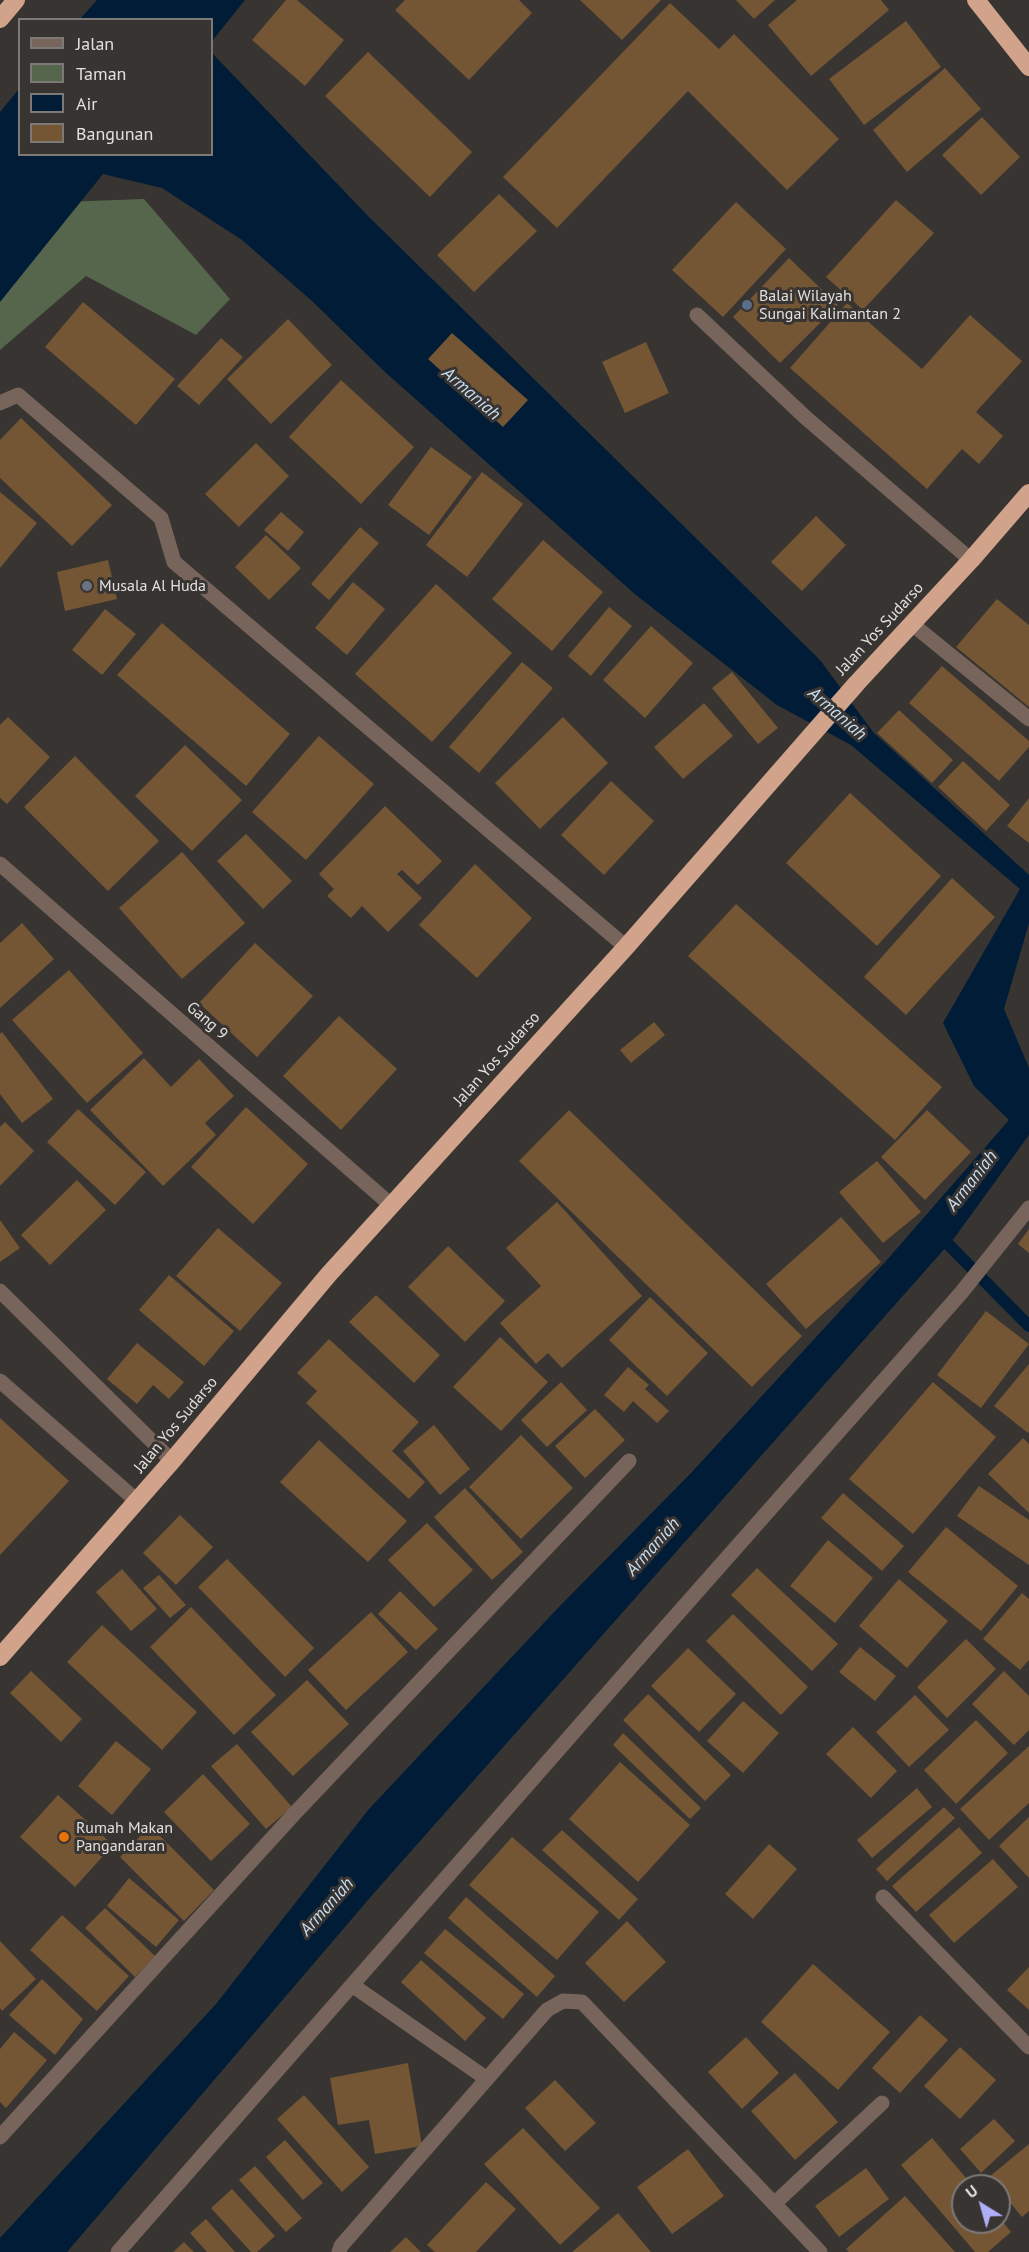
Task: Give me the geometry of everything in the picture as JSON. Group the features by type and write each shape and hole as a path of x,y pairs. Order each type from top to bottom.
{"highway":[{"path":"0,19 16,0"},
{"path":"976,0 1029,67"},
{"name":"Jalan Yos Sudarso","path":"0,1657 172,1461 329,1274 626,947 856,683 971,560 1029,493"}],"street":[{"path":"697,315 805,417 971,560"},
{"path":"0,403 18,395 161,518 174,562 626,947"},
{"path":"912,624 1029,719"},
{"name":"Gang 9","path":"0,864 391,1205"},
{"path":"118,2252 961,1293 1029,1208"},
{"path":"0,1291 172,1461"},
{"path":"0,1382 137,1500"},
{"path":"0,2137 295,1813 629,1461"},
{"path":"883,1897 1029,2047"},
{"path":"352,1985 487,2079"},
{"path":"339,2252 341,2246 547,2010 563,2001 582,2002 820,2252"},
{"path":"774,2204 882,2103"}],"green space":[{"path":"144,199 230,299 196,335 86,276 0,350 0,274 62,202"}],"water":[{"path":"97,0 245,0 213,40 213,18 81,18"},
{"name":"Armaniah","path":"213,54 367,215 820,660 873,732 1029,875 1029,923 1004,1009 1029,1068 1029,1135 955,1237 374,1893 67,2252 0,2252 0,2238 216,2004 369,1809 556,1610 692,1472 886,1261 1009,1120 974,1086 943,1023 1020,889 851,745 777,705 636,595 385,372 312,301 242,240 162,188 103,174 0,302 0,112 18,90 18,156 213,156"}],"building":[{"path":"286,0 297,0 344,40 305,86 252,40"},
{"path":"405,0 519,0 532,13 469,80 395,10"},
{"path":"580,0 661,0 622,40"},
{"path":"736,0 775,0 754,19"},
{"path":"797,0 881,0 889,10 811,76 768,25"},
{"path":"670,3 719,49 734,34 839,139 787,190 688,91 557,228 503,177"},
{"path":"906,21 941,67 864,125 829,79"},
{"path":"368,52 472,152 430,197 325,96"},
{"path":"945,68 981,109 907,172 873,130"},
{"path":"982,117 1020,157 981,195 942,155"},
{"path":"499,194 537,231 474,292 437,255"},
{"path":"896,200 934,233 863,310 826,277"},
{"path":"736,202 786,249 723,317 672,270"},
{"path":"789,258 838,305 780,363 733,317"},
{"path":"83,302 175,379 136,425 45,347"},
{"path":"847,303 922,369 970,315 1022,361 976,412 1003,436 979,464 962,449 927,489 790,368"},
{"path":"288,319 332,365 271,424 227,379"},
{"path":"452,333 528,400 503,427 428,359"},
{"path":"221,338 243,357 199,405 177,386"},
{"path":"646,342 669,393 625,413 602,362"},
{"path":"341,380 414,447 361,504 289,437"},
{"path":"21,418 112,505 72,546 0,478 0,440"},
{"path":"256,443 289,476 239,527 205,494"},
{"path":"431,447 472,477 429,535 388,505"},
{"path":"482,472 523,504 467,577 426,545"},
{"path":"0,492 37,523 0,568"},
{"path":"281,512 304,532 288,551 264,530"},
{"path":"816,516 846,545 802,591 771,562"},
{"path":"360,527 379,543 329,600 311,584"},
{"path":"266,535 301,568 269,600 235,567"},
{"path":"543,540 603,592 552,651 492,599"},
{"name":"Musala Al Huda","path":"108,560 117,599 65,611 57,572"},
{"path":"353,582 385,609 347,655 315,628"},
{"path":"436,584 512,653 432,742 355,674"},
{"path":"997,599 1029,625 1029,707 956,647"},
{"path":"609,607 632,626 591,676 568,656"},
{"path":"105,609 136,634 102,675 72,650"},
{"path":"162,623 290,734 246,786 117,675"},
{"path":"651,626 693,663 645,718 603,680"},
{"path":"522,662 553,688 479,773 449,747"},
{"path":"942,666 1029,741 1029,747 999,781 909,703"},
{"path":"732,672 778,728 758,744 712,688"},
{"path":"704,703 733,736 683,779 654,747"},
{"path":"899,710 953,760 932,783 877,733"},
{"path":"8,717 50,757 7,804 0,798 0,725"},
{"path":"563,717 608,763 540,829 495,783"},
{"path":"319,736 374,784 306,860 252,812"},
{"path":"185,745 242,800 192,851 135,796"},
{"path":"75,756 159,841 108,891 24,807"},
{"path":"963,761 1010,805 986,831 938,787"},
{"path":"611,781 654,821 604,875 561,835"},
{"path":"850,793 941,876 877,946 786,863"},
{"path":"1029,798 1029,843 1007,826"},
{"path":"385,806 442,861 418,885 402,870 397,874 422,898 388,932 362,906 351,918 327,896 334,889 319,874"},
{"path":"246,834 292,881 263,909 217,861"},
{"path":"182,852 245,923 182,979 119,908"},
{"path":"475,864 532,918 477,978 419,925"},
{"path":"952,878 995,917 906,1015 864,977"},
{"path":"736,904 942,1087 895,1140 688,956"},
{"path":"22,923 54,959 0,1008 0,943"},
{"path":"255,943 313,996 257,1057 199,1003"},
{"path":"69,970 143,1053 87,1103 12,1020"},
{"path":"339,1016 397,1069 341,1130 283,1076"},
{"path":"654,1022 665,1035 631,1063 620,1050"},
{"path":"2,1032 53,1099 22,1123 0,1094 0,1034"},
{"path":"144,1058 171,1087 199,1059 234,1096 205,1123 216,1135 163,1186 90,1110"},
{"path":"246,1107 308,1164 253,1224 191,1167"},
{"path":"78,1109 146,1172 115,1205 47,1142"},
{"path":"569,1110 802,1336 752,1387 519,1161"},
{"path":"927,1110 971,1152 925,1200 881,1157"},
{"path":"5,1122 34,1151 0,1186 0,1127"},
{"path":"877,1161 921,1212 883,1243 839,1192"},
{"path":"77,1180 106,1210 50,1265 21,1235"},
{"path":"557,1202 642,1296 562,1368 548,1353 536,1364 500,1323 541,1286 506,1248"},
{"path":"841,1217 881,1262 806,1329 766,1284"},
{"path":"0,1220 20,1248 0,1262"},
{"path":"218,1228 282,1283 240,1331 176,1276"},
{"path":"1029,1229 1029,1253 1018,1244"},
{"path":"448,1246 505,1301 465,1342 408,1287"},
{"path":"169,1275 234,1331 204,1366 139,1310"},
{"path":"376,1295 440,1355 414,1383 349,1322"},
{"path":"650,1297 708,1353 667,1396 609,1340"},
{"path":"986,1311 1029,1344 981,1408 937,1375"},
{"path":"500,1337 548,1382 501,1431 453,1387"},
{"path":"329,1339 419,1422 392,1451 425,1482 409,1499 306,1403 317,1391 297,1373"},
{"path":"137,1343 184,1382 169,1399 153,1385 137,1404 107,1379"},
{"path":"1029,1364 1029,1431 1028,1433 994,1406"},
{"path":"628,1367 649,1385 645,1389 669,1411 657,1423 633,1401 624,1412 604,1395"},
{"path":"561,1382 587,1410 547,1447 521,1420"},
{"path":"933,1382 996,1437 913,1534 849,1479"},
{"path":"595,1409 625,1440 585,1478 555,1446"},
{"path":"0,1418 69,1481 0,1555"},
{"path":"434,1425 470,1469 440,1495 403,1451"},
{"path":"521,1435 573,1488 521,1539 469,1487"},
{"path":"1023,1438 1029,1444 1029,1513 988,1474"},
{"path":"319,1440 407,1521 368,1562 280,1482"},
{"path":"979,1486 1029,1520 1029,1565 957,1516"},
{"path":"465,1488 523,1552 492,1580 434,1517"},
{"path":"843,1493 904,1546 882,1571 821,1518"},
{"path":"180,1515 213,1547 176,1585 143,1553"},
{"path":"427,1523 473,1570 434,1607 388,1560"},
{"path":"946,1527 1018,1586 981,1631 908,1572"},
{"path":"828,1540 873,1578 835,1623 790,1586"},
{"path":"227,1559 314,1648 285,1677 198,1587"},
{"path":"757,1568 838,1644 812,1671 731,1595"},
{"path":"122,1569 157,1609 131,1631 96,1592"},
{"path":"159,1575 186,1605 170,1618 143,1588"},
{"path":"899,1579 948,1621 907,1668 859,1626"},
{"path":"400,1591 438,1629 416,1650 378,1614"},
{"path":"1022,1593 1029,1599 1029,1660 1020,1670 983,1639"},
{"path":"191,1607 276,1695 234,1735 150,1647"},
{"path":"371,1612 408,1652 346,1710 308,1670"},
{"path":"733,1614 808,1687 781,1715 706,1641"},
{"path":"102,1625 197,1712 162,1750 67,1662"},
{"path":"966,1639 996,1669 947,1718 917,1687"},
{"path":"860,1647 896,1676 875,1701 839,1672"},
{"path":"688,1648 736,1694 699,1732 651,1686"},
{"path":"31,1671 82,1719 61,1742 10,1693"},
{"path":"1004,1671 1029,1696 1029,1730 1014,1745 972,1704"},
{"path":"307,1680 349,1724 293,1776 251,1732"},
{"path":"648,1694 731,1775 705,1801 623,1720"},
{"path":"915,1695 949,1730 909,1767 876,1732"},
{"path":"743,1701 779,1733 743,1773 707,1741"},
{"path":"976,1720 1008,1753 956,1804 924,1770"},
{"path":"853,1727 897,1771 871,1798 826,1754"},
{"path":"623,1733 701,1808 690,1819 613,1745"},
{"path":"116,1741 151,1769 112,1815 78,1786"},
{"path":"237,1744 292,1807 266,1829 211,1766"},
{"path":"1029,1746 1029,1803 989,1840 960,1809"},
{"path":"620,1762 690,1825 638,1882 569,1819"},
{"path":"203,1774 250,1824 211,1861 164,1812"},
{"path":"917,1788 932,1807 872,1858 857,1840"},
{"path":"58,1795 113,1845 75,1887 20,1837"},
{"path":"944,1807 955,1818 887,1881 876,1869"},
{"path":"1029,1817 1029,1878 999,1846"},
{"path":"150,1826 214,1890 184,1921 120,1857"},
{"path":"959,1827 982,1853 916,1912 892,1886"},
{"path":"562,1830 638,1899 619,1920 542,1850"},
{"path":"512,1837 599,1912 557,1960 469,1885"},
{"path":"769,1844 797,1869 753,1919 725,1894"},
{"path":"993,1859 1018,1887 954,1943 929,1915"},
{"path":"129,1878 179,1920 156,1947 107,1906"},
{"path":"466,1897 555,1976 537,1997 448,1918"},
{"path":"105,1908 155,1956 135,1977 85,1928"},
{"path":"62,1915 129,1976 97,2011 30,1950"},
{"path":"627,1921 666,1962 624,2002 585,1963"},
{"path":"445,1929 524,1994 503,2019 424,1953"},
{"path":"0,1941 36,1979 2,2011 0,2008"},
{"path":"421,1960 486,2018 465,2041 401,1982"},
{"path":"813,1964 890,2032 838,2090 761,2022"},
{"path":"1029,1967 1029,2010 1007,1990"},
{"path":"42,1979 83,2019 55,2055 9,2015"},
{"path":"920,2015 948,2040 900,2093 872,2068"},
{"path":"14,2032 47,2060 6,2108 0,2102 0,2049"},
{"path":"746,2037 779,2073 742,2109 708,2072"},
{"path":"960,2047 996,2080 960,2119 924,2086"},
{"path":"408,2063 422,2146 375,2154 369,2120 338,2125 330,2078"},
{"path":"795,2073 838,2122 795,2160 751,2111"},
{"path":"555,2080 596,2123 565,2151 525,2108"},
{"path":"304,2095 369,2167 342,2192 277,2119"},
{"path":"994,2119 1015,2141 981,2173 960,2149"},
{"path":"523,2128 600,2208 560,2245 484,2164"},
{"path":"932,2138 963,2174 951,2174 951,2224 901,2165"},
{"path":"285,2140 323,2183 303,2200 266,2157"},
{"path":"1029,2144 1029,2211 1022,2217 1011,2204 1011,2174 993,2174"},
{"path":"688,2149 724,2196 672,2234 637,2187"},
{"path":"255,2166 302,2218 286,2232 239,2180"},
{"path":"866,2168 889,2199 839,2237 815,2206"},
{"path":"486,2182 516,2209 476,2252 435,2252 427,2245"},
{"path":"232,2189 275,2236 257,2252 251,2252 211,2208"},
{"path":"905,2196 955,2252 849,2252 846,2249"},
{"path":"618,2213 651,2252 572,2252"},
{"path":"206,2219 235,2252 207,2252 190,2233"},
{"path":"960,2234 1009,2234 988,2252 975,2252"},
{"path":"406,2237 421,2252 390,2252"},
{"path":"184,2242 194,2252 173,2252"}],"waterway":[{"path":"937,1233 1029,1326"}],"place":[{"name":"Balai Wilayah Sungai Kalimantan 2","path":"747,305"},
{"name":"Musala Al Huda","path":"87,586"},
{"name":"Rumah Makan Pangandaran","path":"64,1837"}]}
